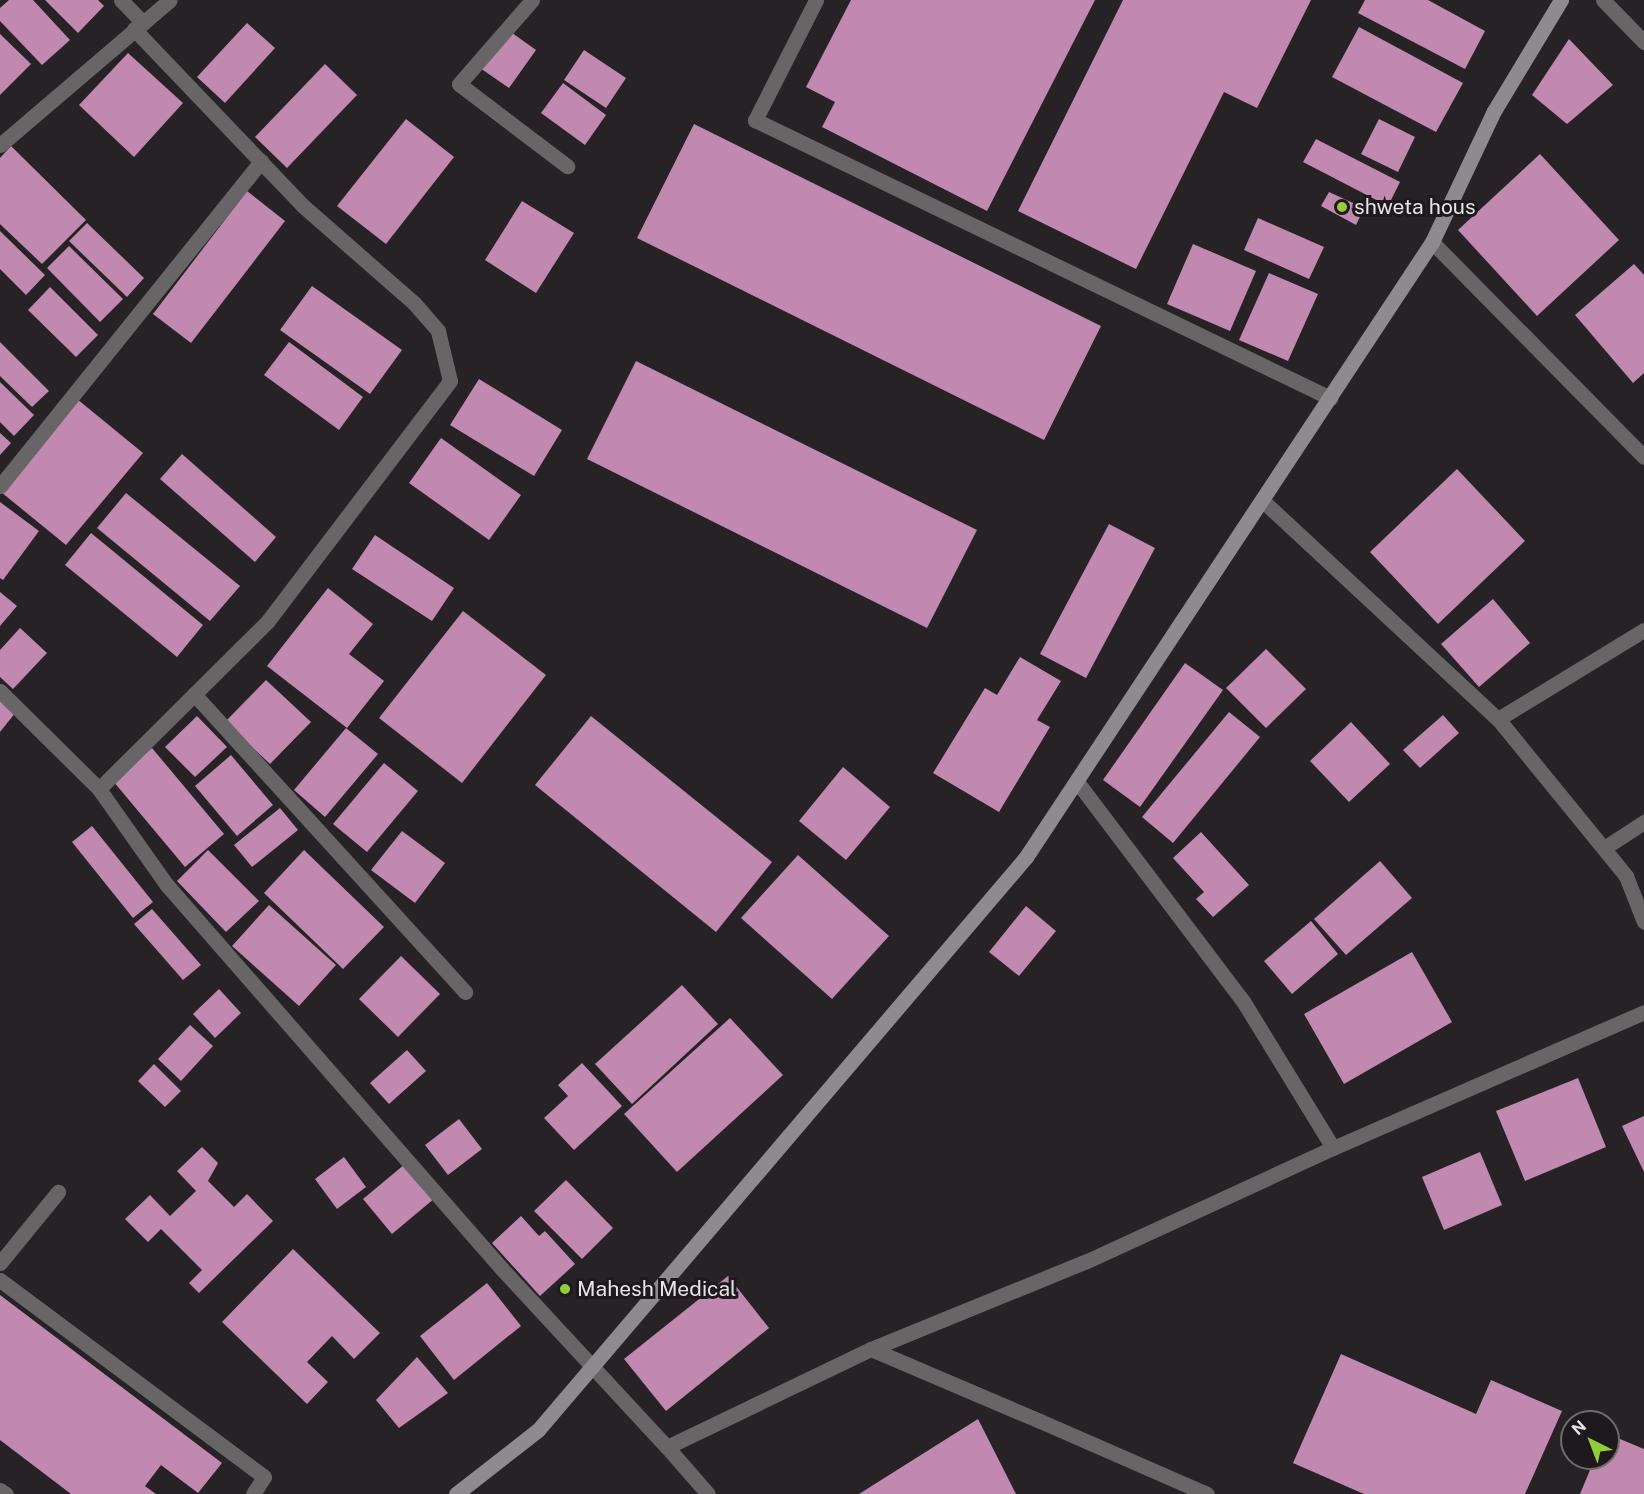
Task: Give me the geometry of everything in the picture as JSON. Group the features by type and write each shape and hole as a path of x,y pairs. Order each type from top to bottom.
{"street":[{"path":"99,789 267,621 450,381 438,331 261,161 138,26 121,0"},
{"path":"0,145 170,0"},
{"path":"532,0 459,84 567,166"},
{"path":"816,0 755,120 1329,398"},
{"path":"456,1494 538,1430 590,1365 894,1016 1026,857 1078,783 1432,242 1494,111 1561,0"},
{"path":"1603,0 1644,42"},
{"path":"0,486 261,161"},
{"path":"1432,242 1644,457"},
{"path":"1263,501 1498,718 1626,876 1644,922"},
{"path":"1498,718 1644,630"},
{"path":"0,691 99,789 166,884 590,1365 708,1494"},
{"path":"194,694 465,992"},
{"path":"1078,783 1243,1001 1333,1148"},
{"path":"1604,848 1644,822"},
{"path":"667,1447 871,1348 1087,1261 1333,1148 1644,1012"},
{"path":"0,1263 58,1192"},
{"path":"0,1280 264,1477 253,1494"},
{"path":"871,1348 1207,1494"},
{"path":"0,1490 6,1494"}],"building":[{"path":"9,0 33,0 70,40 42,65 0,21 0,8"},
{"path":"45,0 98,0 104,6 78,33"},
{"path":"851,0 1095,0 987,211 822,127 835,102 806,87"},
{"path":"1123,0 1311,0 1257,108 1224,92 1136,269 1018,211"},
{"path":"1365,0 1428,0 1485,31 1465,69 1358,13"},
{"path":"247,23 275,48 225,103 197,77"},
{"path":"1359,27 1463,83 1436,132 1332,77"},
{"path":"508,30 536,50 509,88 480,68"},
{"path":"0,34 31,64 0,95"},
{"path":"1569,39 1613,85 1567,124 1532,95"},
{"path":"584,50 626,78 606,108 564,80"},
{"path":"128,53 183,103 134,157 79,105"},
{"path":"325,64 357,95 287,168 255,137"},
{"path":"563,83 606,115 585,145 541,113"},
{"path":"406,119 454,157 386,244 337,206"},
{"path":"1379,119 1415,137 1398,172 1361,154"},
{"path":"694,124 1101,326 1044,440 637,238"},
{"path":"1316,139 1400,182 1388,206 1303,162"},
{"path":"11,146 86,220 42,264 0,224 0,158"},
{"path":"1540,154 1619,240 1537,316 1458,230"},
{"path":"247,191 285,221 191,343 153,314"},
{"name":"shweta hous","path":"1329,192 1364,208 1356,225 1321,206"},
{"path":"522,201 574,233 536,293 485,260"},
{"path":"1258,218 1324,247 1309,279 1244,250"},
{"path":"87,223 144,278 127,297 69,241"},
{"path":"0,231 45,275 26,295 0,269"},
{"path":"1193,244 1256,271 1230,331 1167,304"},
{"path":"69,246 123,299 100,322 47,268"},
{"path":"1634,264 1644,275 1644,373 1633,383 1575,315"},
{"path":"1269,273 1318,294 1288,361 1239,340"},
{"path":"312,286 402,350 370,394 280,330"},
{"path":"50,287 98,335 76,357 28,310"},
{"path":"0,342 49,391 32,407 0,376"},
{"path":"289,342 363,397 339,430 264,375"},
{"path":"636,361 977,530 927,628 587,459"},
{"path":"479,379 562,430 534,476 450,425"},
{"path":"0,382 34,415 14,436 0,422"},
{"path":"77,399 143,453 66,545 1,492"},
{"path":"0,433 11,443 0,455"},
{"path":"441,438 521,495 489,540 409,483"},
{"path":"182,454 276,537 255,562 160,479"},
{"path":"1457,469 1525,541 1438,624 1370,552"},
{"path":"126,493 240,586 210,621 97,528"},
{"path":"0,502 39,531 3,580 0,578"},
{"path":"1109,524 1155,548 1086,678 1040,654"},
{"path":"91,533 203,625 177,657 65,565"},
{"path":"375,535 454,588 432,621 352,569"},
{"path":"328,588 373,624 349,654 384,681 347,728 267,666"},
{"path":"0,592 17,606 0,626"},
{"path":"1493,599 1530,643 1479,687 1441,644"},
{"path":"463,611 546,675 462,783 379,718"},
{"path":"20,628 47,653 13,689 0,677 0,650"},
{"path":"1266,649 1306,689 1266,728 1226,688"},
{"path":"1020,657 1061,681 1037,720 1050,727 999,812 933,773 985,688 997,695"},
{"path":"1185,663 1223,690 1140,807 1103,780"},
{"path":"266,680 311,722 270,764 225,722"},
{"path":"0,698 16,712 0,732"},
{"path":"1229,712 1260,737 1173,843 1142,817"},
{"path":"1443,715 1459,733 1420,768 1403,750"},
{"path":"197,716 227,747 195,777 165,747"},
{"path":"591,716 772,862 716,932 535,785"},
{"path":"1351,722 1390,764 1349,802 1310,761"},
{"path":"346,728 378,754 325,817 294,790"},
{"path":"152,748 224,834 185,867 113,781"},
{"path":"231,755 273,805 237,836 195,786"},
{"path":"384,763 418,791 367,852 333,824"},
{"path":"843,767 890,807 846,860 799,821"},
{"path":"280,808 298,830 252,867 234,845"},
{"path":"92,826 153,902 133,918 72,842"},
{"path":"402,831 445,863 415,903 371,870"},
{"path":"1201,832 1249,885 1213,917 1196,899 1204,892 1173,858"},
{"path":"208,850 259,901 226,932 177,881"},
{"path":"304,850 384,927 343,969 264,893"},
{"path":"798,855 889,936 832,999 741,918"},
{"path":"1380,861 1412,898 1346,955 1314,919"},
{"path":"269,905 336,965 299,1006 232,946"},
{"path":"1026,906 1056,931 1019,976 989,952"},
{"path":"152,909 201,965 183,980 134,924"},
{"path":"1311,921 1338,954 1292,994 1264,961"},
{"path":"1412,952 1452,1022 1344,1084 1304,1014"},
{"path":"401,956 440,994 398,1037 359,999"},
{"path":"682,985 718,1024 632,1104 595,1064"},
{"path":"219,989 241,1013 215,1038 193,1014"},
{"path":"730,1018 783,1075 677,1172 624,1114"},
{"path":"190,1025 213,1046 181,1081 158,1059"},
{"path":"407,1050 426,1071 389,1104 370,1083"},
{"path":"582,1063 622,1106 574,1150 544,1118 568,1096 558,1085"},
{"path":"154,1064 181,1091 165,1107 138,1081"},
{"path":"1578,1078 1606,1147 1525,1181 1496,1111"},
{"path":"1644,1116 1644,1172 1622,1126"},
{"path":"459,1119 482,1149 448,1175 425,1145"},
{"path":"202,1147 218,1163 208,1181 234,1207 247,1194 273,1221 199,1293 189,1283 202,1270 161,1229 148,1242 125,1219 150,1195 170,1216 196,1191 177,1171"},
{"path":"1480,1152 1502,1205 1444,1230 1422,1177"},
{"path":"344,1157 366,1187 337,1209 315,1179"},
{"path":"405,1164 435,1198 392,1234 363,1199"},
{"path":"566,1180 613,1228 582,1259 534,1211"},
{"path":"521,1216 539,1236 545,1231 575,1264 540,1296 492,1243"},
{"path":"293,1249 380,1333 354,1359 332,1336 307,1362 328,1382 307,1404 222,1322"},
{"path":"728,1276 769,1328 666,1411 624,1359"},
{"path":"487,1283 521,1326 454,1380 420,1336"},
{"path":"0,1295 222,1463 198,1493 161,1465 145,1486 156,1494 71,1494 0,1440"},
{"path":"1341,1354 1476,1414 1491,1380 1560,1410 1560,1415 1525,1494 1364,1494 1293,1463"},
{"path":"417,1357 448,1393 399,1428 376,1400"},
{"path":"978,1419 1016,1494 859,1494"},
{"path":"1620,1439 1644,1449 1644,1494 1580,1494 1590,1470 1620,1470"}],"place":[{"name":"shweta hous","path":"1342,207"},
{"name":"Mahesh Medical","path":"565,1289"}]}
